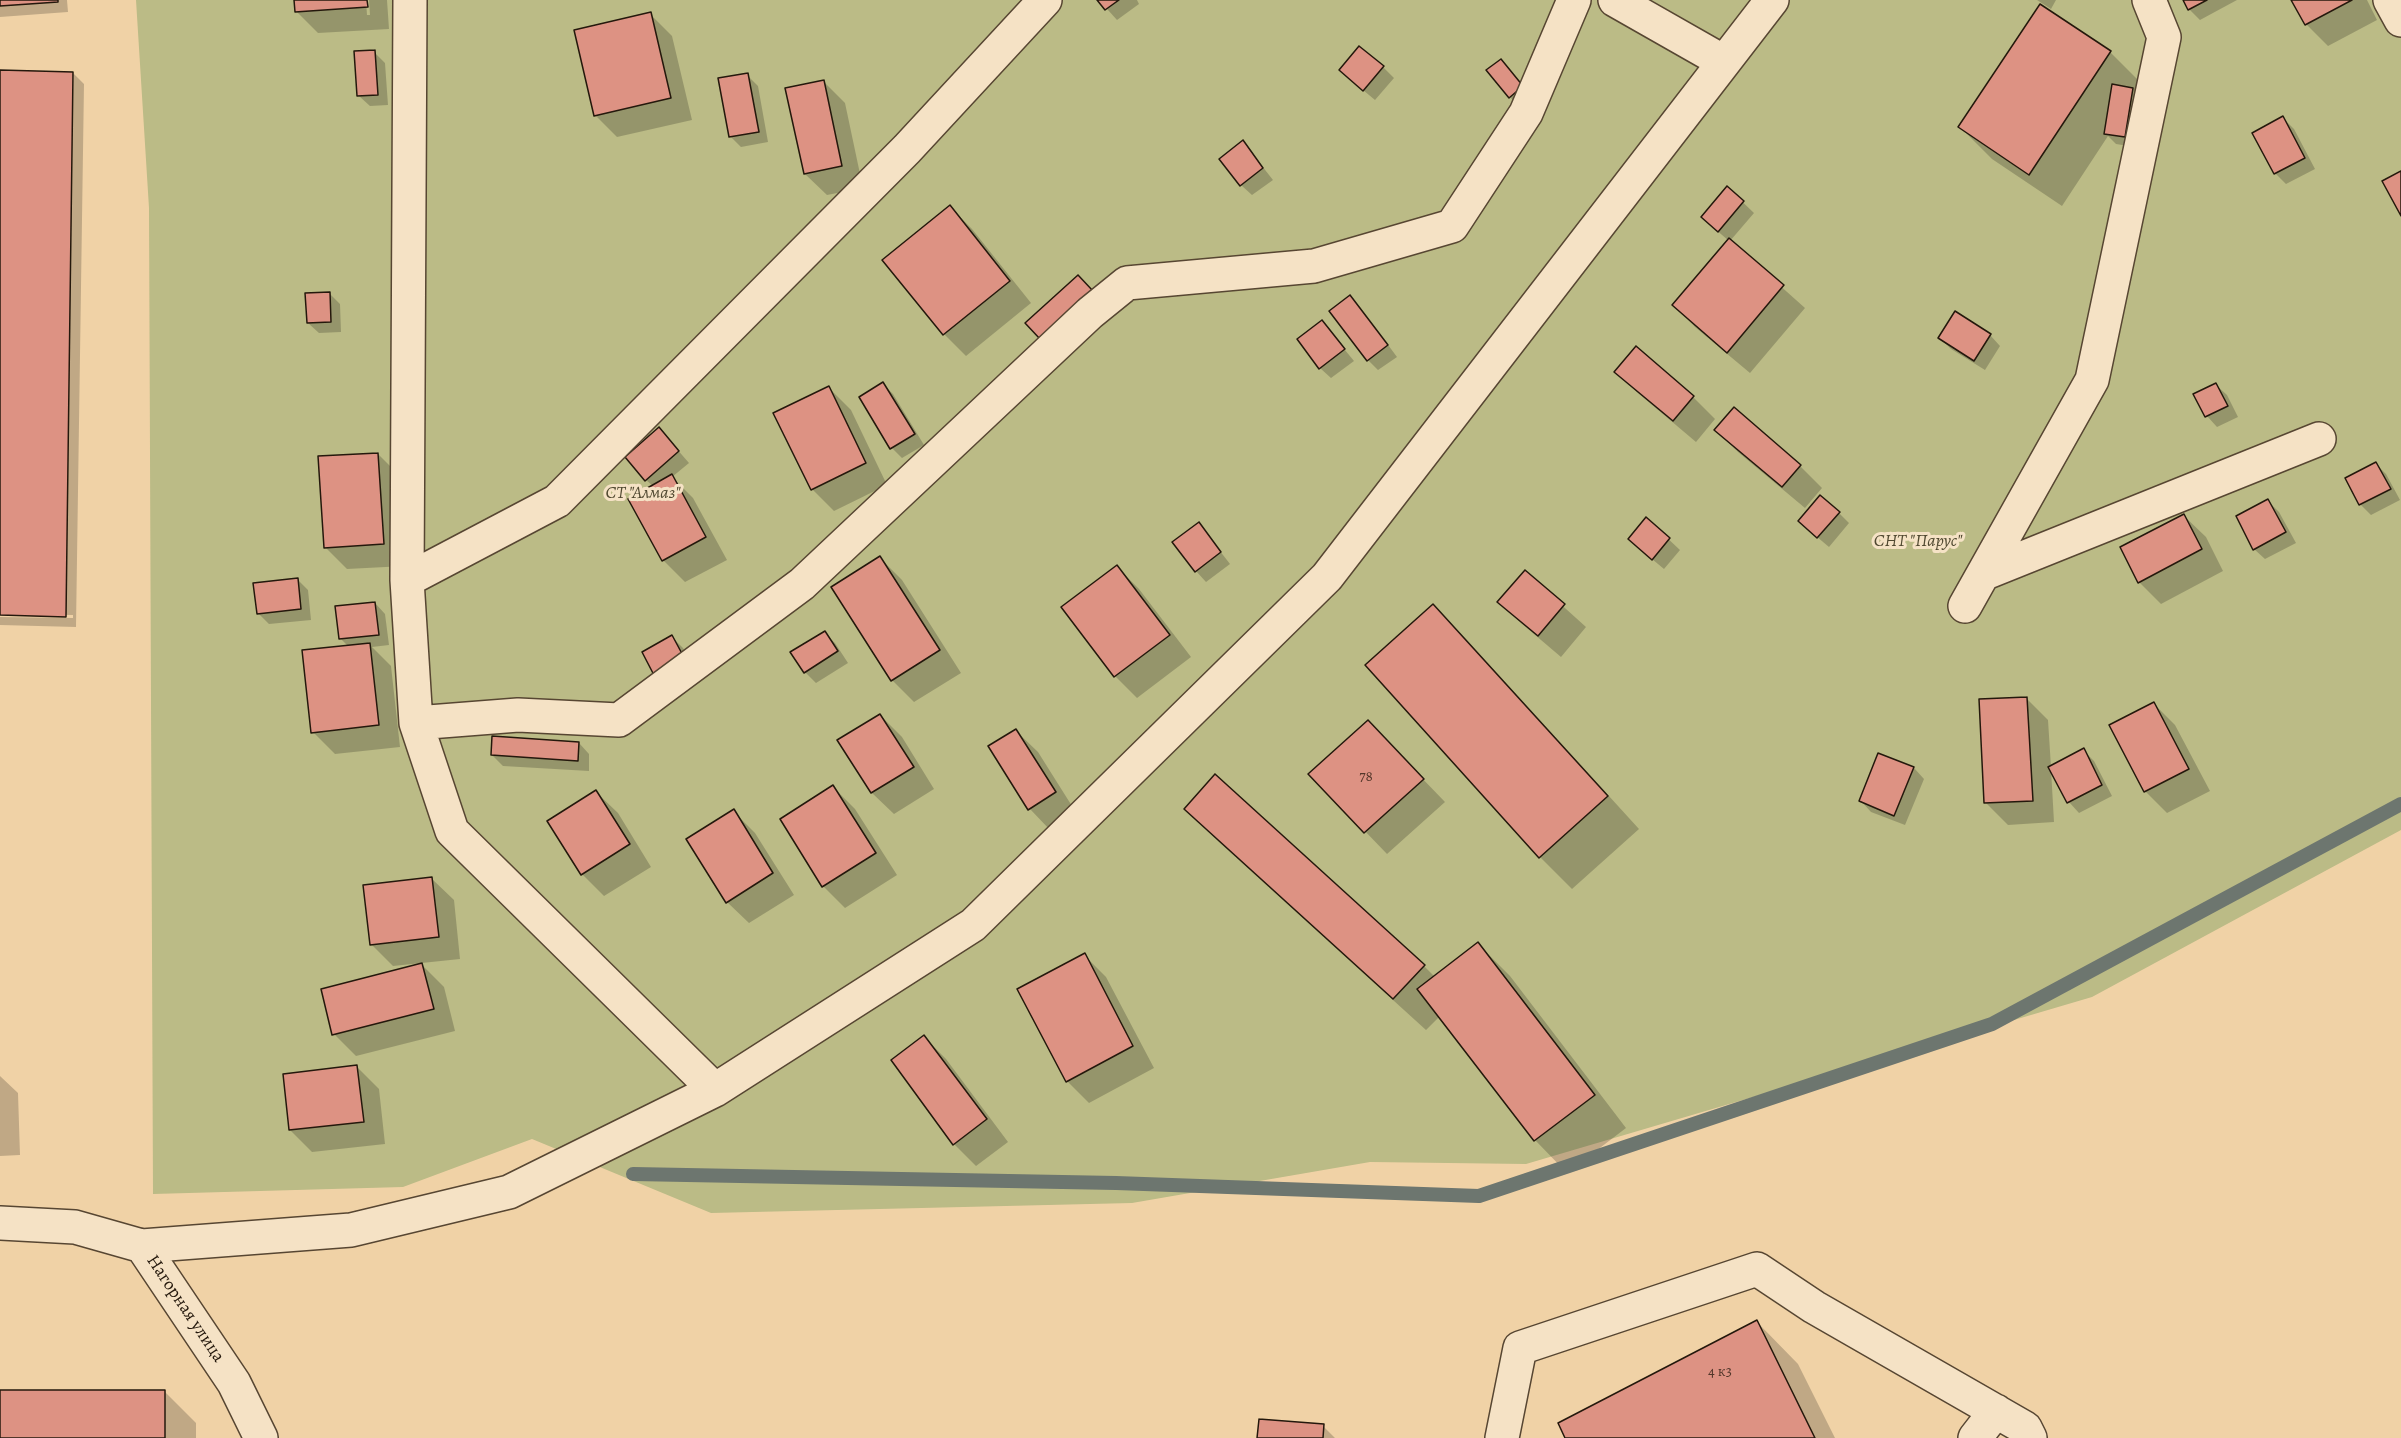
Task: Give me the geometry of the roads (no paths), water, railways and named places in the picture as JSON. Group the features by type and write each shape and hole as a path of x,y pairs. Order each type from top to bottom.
{"street":[{"path":"410,0 407,580 416,723 452,831 715,1090"},
{"path":"407,580 557,501 907,149 1045,0"},
{"path":"416,723 518,715 619,720 802,584 1090,313 1127,283 1314,266 1452,226 1526,113 1574,0"},
{"path":"1615,0 1724,62"},
{"path":"142,1246 351,1230 509,1192 715,1090 973,925 1327,577 1772,0"},
{"path":"1965,606 2092,380 2164,38 2149,0"},
{"path":"2390,0 2401,20"},
{"path":"1983,574 2319,439"},
{"name":"Нагорная улица","path":"0,1223 75,1227 142,1246 234,1383 261,1438"},
{"path":"1502,1438 1520,1348 1757,1269 1814,1307 2025,1428 2030,1438"},
{"path":"1975,1438 1996,1412"}],"waterway":[{"path":"633,1174 1116,1183 1479,1196 1992,1024 2401,804"}],"park label":[{"name":"СТ \"Алмаз\"","path":"643,494"},
{"name":"СНТ \"Парус\"","path":"1918,542"}]}
